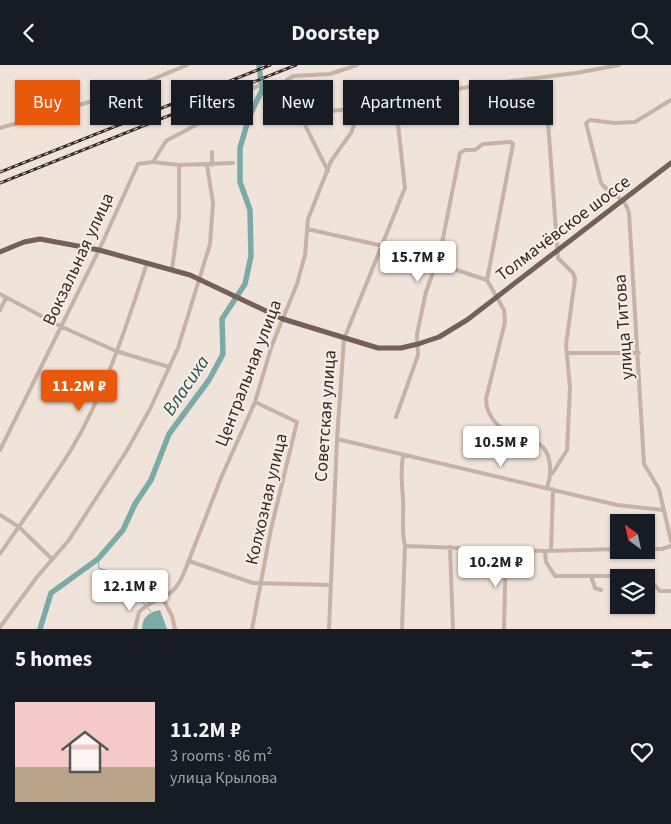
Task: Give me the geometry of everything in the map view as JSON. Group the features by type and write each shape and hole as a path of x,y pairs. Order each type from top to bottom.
{"main road":[{"name":"Толмачёвское шоссе","path":"0,252 24,242 40,239 99,250 172,269 198,278 283,319 344,339 378,348 401,348 418,344 446,333 671,163"}],"street":[{"path":"0,128 112,96 188,65"},
{"path":"287,80 293,76 330,74 357,65"},
{"path":"459,89 506,80 576,73 619,65"},
{"path":"233,163 179,165 153,162 166,141 207,119 222,102 258,87"},
{"path":"624,199 606,189 601,183 586,121 624,123 634,121 671,100"},
{"path":"305,125 328,171"},
{"name":"Центральная улица","path":"136,629 139,612 144,607 163,599 178,587 255,402 297,283 305,255 308,219 331,161 351,133 354,125"},
{"name":"Советская улица","path":"329,629 337,439 344,339 405,188 398,125"},
{"path":"547,487 552,474 567,450 570,388 566,345 575,279 573,273 558,258 548,125"},
{"path":"396,417 418,355 417,334 426,291 436,263 460,153 464,150 475,150 483,145 513,144 487,280 504,310 505,321 486,399 486,407 492,420 500,426 517,437 540,444 552,474"},
{"path":"0,627 52,559 69,540 126,452 178,348 198,278 207,258 214,215 209,165 212,152"},
{"name":"Вокзальная улица","path":"0,450 99,250 134,171 138,164 153,162"},
{"path":"172,269 179,218 179,165"},
{"name":"улица Титова","path":"624,199 629,213 639,353 644,464 659,489 671,541"},
{"path":"307,229 383,246 487,280"},
{"path":"0,554 69,452 116,351 147,263"},
{"path":"0,294 62,327 116,351 168,367"},
{"path":"0,310 6,298"},
{"path":"568,353 639,353"},
{"name":"Колхозная улица","path":"252,629 271,529 297,421 255,402"},
{"path":"337,439 618,505 663,510"},
{"path":"402,629 405,546 402,537 403,498 400,472 403,456"},
{"path":"551,550 553,489"},
{"path":"0,515 18,527 52,559"},
{"path":"655,549 662,549 671,545"},
{"path":"405,546 506,548 545,551 610,549"},
{"path":"450,547 453,629"},
{"path":"504,629 506,548"},
{"path":"545,551 546,562 555,576 646,576 660,591 671,591"},
{"path":"188,561 262,584 330,585"},
{"path":"591,576 595,588 601,590"},
{"path":"163,599 172,617 175,629"}],"water":[{"path":"160,610 167,629 142,629 143,621 147,616"}],"waterway":[{"name":"Власиха","path":"40,629 51,593 98,559 123,530 135,504 151,480 169,434 209,380 223,354 222,319 245,284 251,256 250,210 240,182 240,148 249,117 262,90 259,65"},
{"path":"98,559 99,568 130,578 135,593 151,612"}],"railway":[{"path":"0,172 270,65"},
{"path":"0,183 296,65"}]}
